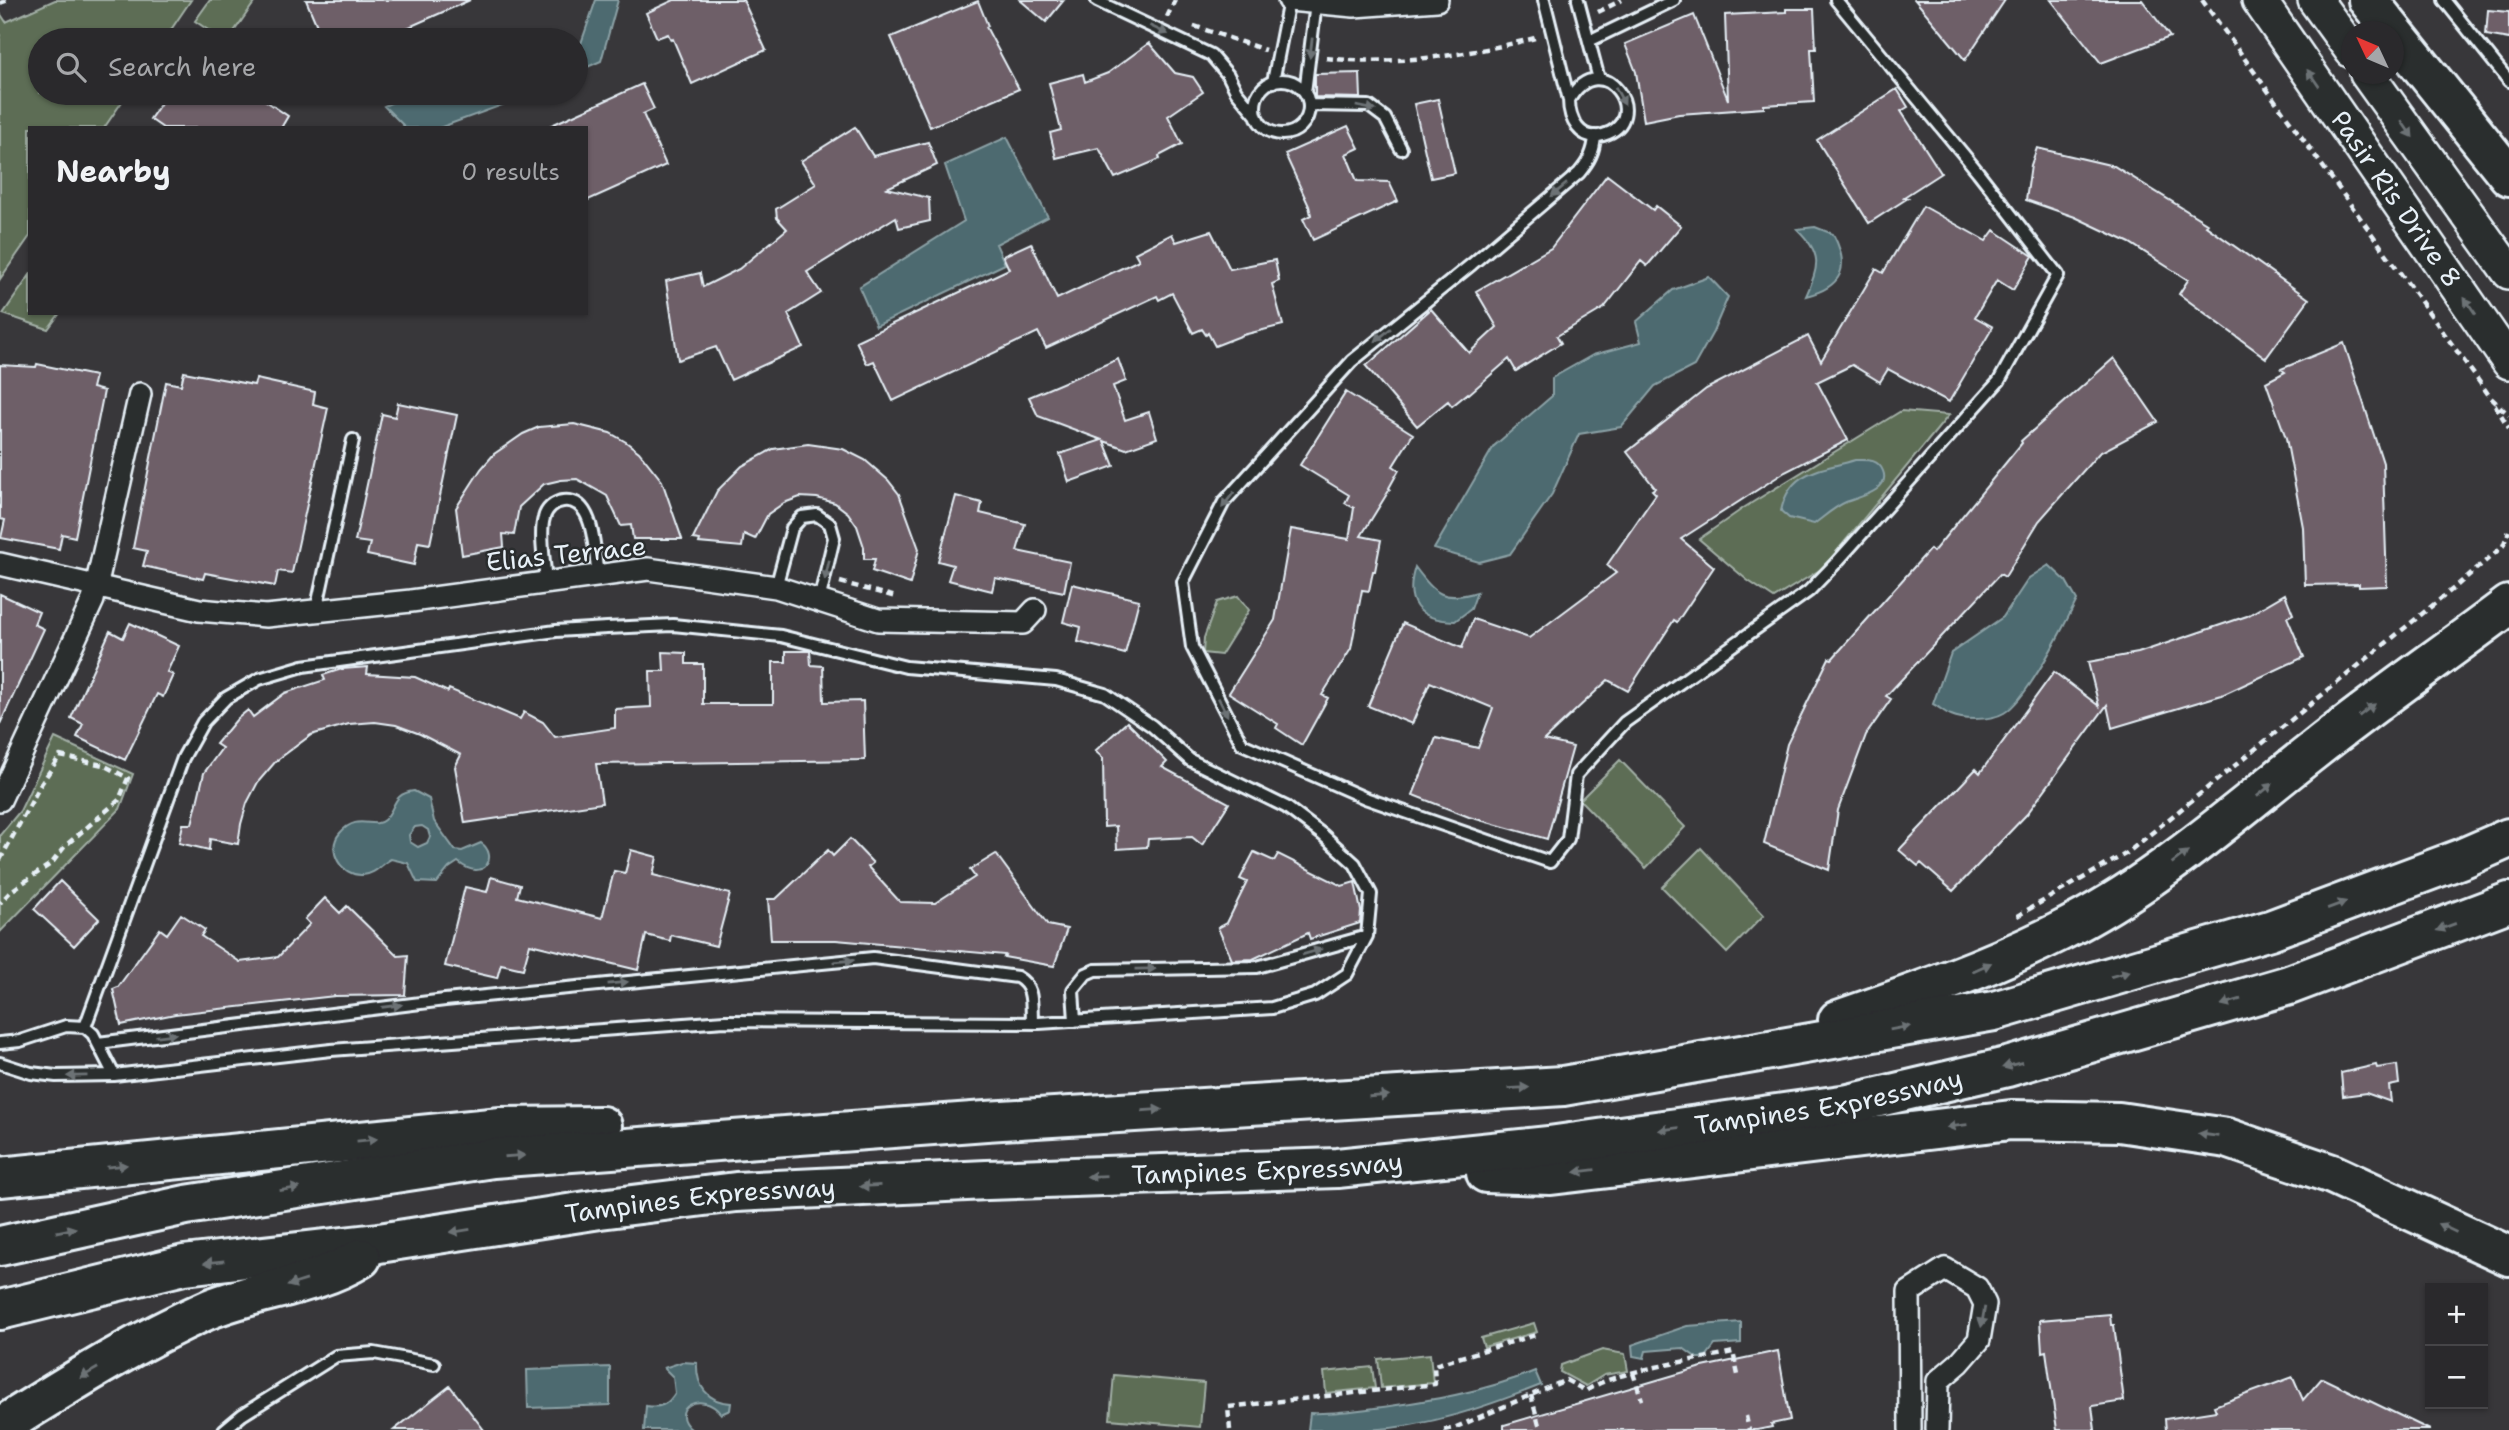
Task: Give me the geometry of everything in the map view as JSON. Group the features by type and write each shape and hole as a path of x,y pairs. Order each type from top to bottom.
{"highway":[{"path":"2368,0 2509,176"},
{"path":"2449,649 2509,580"},
{"path":"1760,1053 1786,1033 1835,1021 1959,977 2060,932 2148,881 2313,751 2509,605"},
{"name":"Tampines Expressway","path":"0,1246 186,1205 493,1158 986,1121 1563,1086 1994,1011 2270,930 2463,858 2509,838"},
{"name":"Tampines Expressway","path":"0,1310 184,1265 379,1243 600,1209 736,1192 1337,1168 1549,1146 1836,1106 2007,1067 2289,985 2509,902"},
{"path":"1337,1168 1551,1175 2011,1120 2119,1122 2227,1138 2332,1174 2509,1256"},
{"path":"0,1177 502,1127 986,1121"},
{"path":"0,1427 130,1349 207,1310 332,1271 360,1259 379,1243"}],"main road":[{"name":"Pasir Ris Drive 8","path":"2259,0 2509,362"},
{"path":"2315,0 2341,37"},
{"name":"Pasir Ris Drive 8","path":"2374,84 2509,272"}],"street":[{"path":"1289,0 1354,6 1437,0"},
{"path":"0,800 74,645 96,587 141,394"},
{"name":"Elias Terrace","path":"0,564 199,611 266,616 649,569 776,587 878,620 1023,623 1035,610"},
{"path":"1910,1430 1909,1292 1945,1269 1977,1288 1985,1304 1979,1340 1959,1363 1938,1381 1937,1430"}],"lane":[{"path":"1273,82 1289,0"},
{"path":"1544,0 1569,100 1569,113 1575,126 1586,134 1595,136 1613,131 1623,120 1626,107 1622,93 1612,83 1599,79 1586,81 1576,88 1569,100"},
{"path":"1578,0 1599,79"},
{"path":"1589,41 1674,0"},
{"path":"1595,136 1594,149 1579,173 1352,361 1224,502 1183,582 1192,647 1242,744 1365,798 1550,862 1569,839 1576,775 1625,722 1809,592 1999,381 2058,275 1978,172 1836,0"},
{"path":"2444,0 2509,81"},
{"path":"1097,2 1211,55 1228,75 1236,91 1262,126 1273,133 1286,134 1299,129 1306,118 1309,105 1305,93 1316,3"},
{"path":"1256,115 1255,102 1260,90 1273,82 1284,80 1296,84 1305,93"},
{"path":"1309,105 1369,106 1385,117 1401,149"},
{"path":"316,611 352,440"},
{"path":"546,583 542,521 550,507 565,500 580,505 589,518 598,576"},
{"path":"776,587 792,528 802,517 817,515 830,524 834,538 820,601"},
{"path":"0,1063 31,1073 48,1075 114,1075 331,1049 725,1021 1032,1023 1272,1008 1315,995 1347,975 1367,936 1371,894 1355,864 1286,807 1190,760 1152,726 1105,694 1056,680 906,667 781,636 673,625 555,631 303,666 259,679 226,698 203,722 183,758 85,1027"},
{"path":"1075,1021 1073,990 1086,974 1095,970 1257,967 1367,936"},
{"path":"98,1043 444,1000 873,958 1017,977 1026,982 1030,989 1032,1023"},
{"path":"0,1044 20,1041 66,1026 85,1027 98,1043 114,1075"},
{"path":"223,1430 242,1415 336,1356 374,1353 435,1364"}],"path":[{"path":"0,4 8,0"},
{"path":"1175,0 1166,18 1179,22"},
{"path":"1583,20 1622,0"},
{"path":"2202,0 2491,398 2509,429"},
{"path":"1191,26 1279,54"},
{"path":"1310,56 1343,60 1418,59 1487,50 1553,34"},
{"path":"2491,398 2509,415"},
{"path":"2017,916 2127,852 2454,588 2503,546 2509,531"},
{"path":"0,860 41,784 60,756 103,765 128,778 119,800 65,846 52,863 11,891 0,903"},
{"path":"1230,1430 1228,1407 1435,1384 1434,1365 1539,1335"},
{"path":"1444,1430 1454,1429 1566,1380 1586,1391 1594,1385 1633,1373 1733,1352 1738,1375"},
{"path":"1633,1373 1642,1400"},
{"path":"1531,1395 1540,1429"},
{"path":"1746,1416 1749,1430"}],"green space":[{"path":"55,0 191,0 172,28 28,28 28,105 120,105 105,126 28,126 28,239 0,279 0,13 6,22"},
{"path":"210,0 256,0 236,28 205,28 195,21"},
{"path":"28,278 28,315 58,315 48,329 3,314"},
{"path":"1901,411 1949,415 1823,568 1774,598 1747,580 1699,539 1745,507"},
{"path":"1238,596 1249,610 1221,655 1203,653 1204,638 1217,602"},
{"path":"55,738 133,774 120,809 0,932 0,835 20,811"},
{"path":"1620,760 1685,827 1646,868 1580,800"},
{"path":"1701,848 1764,915 1727,953 1662,887"},
{"path":"1534,1323 1537,1332 1484,1347 1481,1338"},
{"path":"1602,1350 1625,1354 1628,1371 1604,1375 1586,1386 1560,1372 1561,1365"},
{"path":"1430,1354 1433,1383 1381,1388 1378,1359"},
{"path":"1372,1367 1375,1388 1326,1393 1324,1372"},
{"path":"1114,1375 1204,1383 1200,1427 1110,1419"}],"water":[{"path":"596,0 618,0 601,61 588,67 586,28"},
{"path":"502,105 444,126 404,126 384,106"},
{"path":"1007,137 1048,217 996,244 1005,264 876,326 859,287 964,221 945,165"},
{"path":"1815,227 1833,234 1842,266 1840,274 1828,287 1806,296 1814,276 1816,260 1811,245 1797,229"},
{"path":"1709,277 1728,297 1694,366 1655,386 1621,427 1579,434 1552,494 1510,554 1479,562 1434,549 1494,446 1552,396 1552,378 1593,355 1641,342 1636,322 1673,290"},
{"path":"1855,460 1871,461 1881,467 1884,478 1878,488 1833,509 1814,524 1789,518 1781,511 1785,497 1799,479"},
{"path":"2049,565 2066,581 2077,600 2045,661 2024,693 2004,713 1986,718 1957,717 1933,704 1951,653 2003,617 2029,578"},
{"path":"1415,567 1441,594 1456,596 1477,592 1471,609 1455,621 1442,620 1423,613 1417,607 1411,590"},
{"path":"414,791 429,799 434,821 455,850 462,851 481,843 489,854 486,865 476,870 458,862 449,868 437,883 417,882 408,863 391,859 367,874 348,872 335,854 334,847 340,833 359,822 380,823 398,798","holes":["422,826 428,830 430,837 427,843 418,847 410,842 409,835 415,827"]},
{"path":"1741,1322 1741,1343 1715,1345 1705,1358 1697,1358 1683,1348 1646,1351 1644,1358 1633,1356 1632,1345 1687,1326"},
{"path":"682,1362 697,1363 701,1385 705,1391 715,1399 731,1403 730,1410 721,1414 705,1403 697,1403 685,1409 683,1415 692,1430 644,1430 646,1406 663,1405 675,1393 673,1377 664,1368"},
{"path":"610,1367 610,1405 528,1408 527,1370"},
{"path":"1535,1371 1541,1385 1456,1415 1390,1428 1308,1430 1310,1413 1350,1411 1436,1399 1496,1385"}],"building":[{"path":"306,0 470,0 407,28 318,28"},
{"path":"674,0 743,0 766,50 692,84 673,39 671,40 668,34 657,38 646,13"},
{"path":"1020,0 1064,0 1046,22"},
{"path":"1915,0 2005,0 1965,60"},
{"path":"2051,0 2142,0 2170,37 2101,63"},
{"path":"978,1 988,26 986,27 1019,89 930,127 891,37"},
{"path":"1786,9 1814,9 1816,49 1811,49 1814,102 1679,114 1644,121 1636,72 1625,44 1694,15 1728,100 1725,15 1786,12"},
{"path":"2488,10 2509,12 2509,39 2486,35"},
{"path":"1149,43 1175,73 1193,77 1203,92 1168,116 1182,144 1159,156 1160,159 1115,178 1099,148 1056,158 1050,133 1061,130 1049,83 1083,74 1085,82 1108,73"},
{"path":"1360,73 1361,98 1315,97 1315,74"},
{"path":"642,84 654,109 643,114 666,165 588,200 588,126 549,126"},
{"path":"1897,89 1908,107 1901,111 1941,173 1869,223 1817,140"},
{"path":"1438,99 1455,173 1431,178 1414,104"},
{"path":"160,105 272,105 288,116 282,126 160,126 150,119"},
{"path":"1348,126 1359,148 1346,154 1357,181 1389,182 1398,201 1313,240 1303,219 1311,215 1309,206 1285,154"},
{"path":"855,127 873,156 928,142 937,165 887,188 929,198 930,221 899,228 896,217 807,272 821,293 788,314 803,347 731,380 716,347 678,360 666,281 700,273 703,287 739,269 787,229 777,218 776,209 816,184 801,161"},
{"path":"2037,148 2114,166 2208,224 2206,226 2309,299 2266,358 2179,294 2188,280 2130,243 2075,217 2026,200 2031,165"},
{"path":"1607,175 1653,210 1656,206 1681,226 1647,266 1641,261 1604,308 1557,336 1561,343 1516,371 1509,359 1469,394 1452,406 1448,401 1417,426 1366,366 1431,309 1469,353 1497,327 1476,291 1551,248"},
{"path":"1923,206 1986,241 1994,230 2033,256 2013,290 1997,280 1975,317 1993,327 1949,402 1888,369 1880,382 1852,365 1817,382 1848,440 1785,472 1681,539 1714,567 1677,622 1674,620 1628,691 1608,680 1544,740 1573,747 1547,839 1469,817 1413,795 1436,738 1478,748 1493,708 1430,682 1412,724 1368,706 1403,623 1462,648 1473,619 1529,638 1616,573 1607,565 1656,494 1652,490 1655,488 1627,452 1706,389 1808,336 1821,361 1876,269 1883,273"},
{"path":"1211,231 1230,269 1275,260 1279,281 1272,284 1283,325 1243,335 1215,346 1208,333 1206,335 1202,329 1193,333 1172,293 1159,300 1157,296 1046,348 1038,332 893,401 874,361 867,364 856,341 1009,269 1003,256 1031,243 1057,299 1139,260 1135,253 1172,234 1176,242"},
{"path":"2344,343 2383,463 2387,586 2305,585 2303,527 2286,438 2266,382 2285,372 2281,369"},
{"path":"2114,358 2158,422 2099,453 2039,521 2005,577 2000,574 1886,696 1891,699 1866,735 1838,810 1829,870 1764,844 1787,744 1829,658 1832,659 1930,549 1933,552 2021,441"},
{"path":"1118,359 1126,381 1113,386 1125,420 1149,412 1157,438 1126,449 1104,441 1114,466 1069,482 1060,454 1102,440 1038,416 1029,397"},
{"path":"37,364 95,376 92,388 104,391 75,537 62,534 59,549 1,538 5,520 0,519 0,365 36,367"},
{"path":"184,372 254,385 256,379 315,392 313,404 328,408 292,573 278,571 275,586 205,573 203,579 143,566 147,551 133,548 166,382 181,385"},
{"path":"1346,392 1413,434 1393,466 1399,470 1390,489 1361,536 1381,540 1375,571 1369,591 1362,590 1351,649 1322,695 1328,698 1302,745 1276,728 1278,724 1229,693 1275,620 1291,529 1349,539 1354,508 1345,503 1349,495 1300,465"},
{"path":"398,403 457,415 430,544 418,542 414,565 367,555 370,543 355,541 382,414 395,417"},
{"path":"574,424 610,433 639,452 662,481 682,539 633,539 631,525 621,526 607,496 577,479 561,480 544,484 519,507 514,535 503,534 504,547 462,555 456,508 481,469 494,454 523,434 539,427"},
{"path":"808,444 843,449 865,460 888,480 899,494 919,549 910,584 872,571 875,559 864,559 864,547 857,526 848,513 835,503 817,498 800,497 784,503 768,514 755,539 744,534 742,547 699,543 700,540 693,539 717,491 742,466 773,449"},
{"path":"956,496 982,503 980,513 1025,524 1017,551 1070,562 1064,592 995,578 992,591 948,580 953,565 938,561"},
{"path":"1072,584 1139,600 1125,654 1078,642 1081,627 1063,622"},
{"path":"0,594 39,612 34,624 44,629 0,724"},
{"path":"2285,594 2293,614 2287,617 2304,657 2222,695 2112,728 2107,705 2027,814 1953,891 1921,863 1918,866 1899,850 1976,769 1980,773 2054,672 2099,706 2088,662 2138,653 2247,616"},
{"path":"130,623 179,646 167,672 173,675 163,697 157,694 125,760 77,737 83,724 71,718 110,631 123,638"},
{"path":"786,651 810,651 811,665 823,666 824,702 863,701 865,760 596,764 602,803 465,823 455,767 461,755 396,725 375,722 349,724 311,735 276,761 258,782 247,803 238,844 210,839 209,850 179,843 183,824 192,824 204,773 222,748 216,744 237,719 248,710 253,717 285,693 325,680 323,675 342,669 368,667 367,674 415,677 520,719 524,712 543,722 555,737 615,728 615,709 651,707 650,671 664,671 663,652 686,653 686,664 703,664 703,704 773,704 773,662 786,662"},
{"path":"1127,722 1167,762 1162,767 1229,803 1202,845 1192,837 1148,839 1147,847 1117,849 1116,826 1104,827 1103,758 1095,751"},
{"path":"850,839 873,863 868,867 900,902 935,903 975,877 970,870 996,854 1048,925 1067,929 1054,966 1004,957 1005,955 836,940 771,940 768,899 776,899 828,850 833,856"},
{"path":"631,850 657,857 653,875 730,894 716,946 671,935 670,941 646,935 638,970 530,944 523,969 501,964 497,978 445,966 465,887 487,892 491,877 520,885 517,897 602,918 614,871 625,873"},
{"path":"1254,852 1274,861 1278,854 1342,886 1355,882 1361,911 1360,923 1310,939 1308,933 1253,959 1232,960 1218,928 1227,923 1247,882 1240,879"},
{"path":"60,881 99,919 74,946 34,909"},
{"path":"325,898 340,913 347,906 398,956 408,955 405,995 335,996 175,1014 121,1025 113,989 118,987 160,929 167,934 181,914 205,930 201,936 240,962 278,957 310,924 305,919"},
{"path":"2376,1065 2377,1068 2397,1065 2399,1084 2389,1086 2391,1102 2366,1093 2343,1096 2341,1073"},
{"path":"2110,1314 2111,1325 2114,1325 2124,1401 2092,1406 2095,1430 2057,1430 2046,1351 2042,1352 2040,1320"},
{"path":"1778,1351 1790,1420 1771,1424 1772,1427 1757,1430 1504,1430 1504,1425 1698,1368"},
{"path":"2293,1377 2303,1400 2322,1378 2430,1430 2166,1430 2165,1419 2216,1411 2214,1406"},
{"path":"450,1386 484,1430 394,1430"}]}
